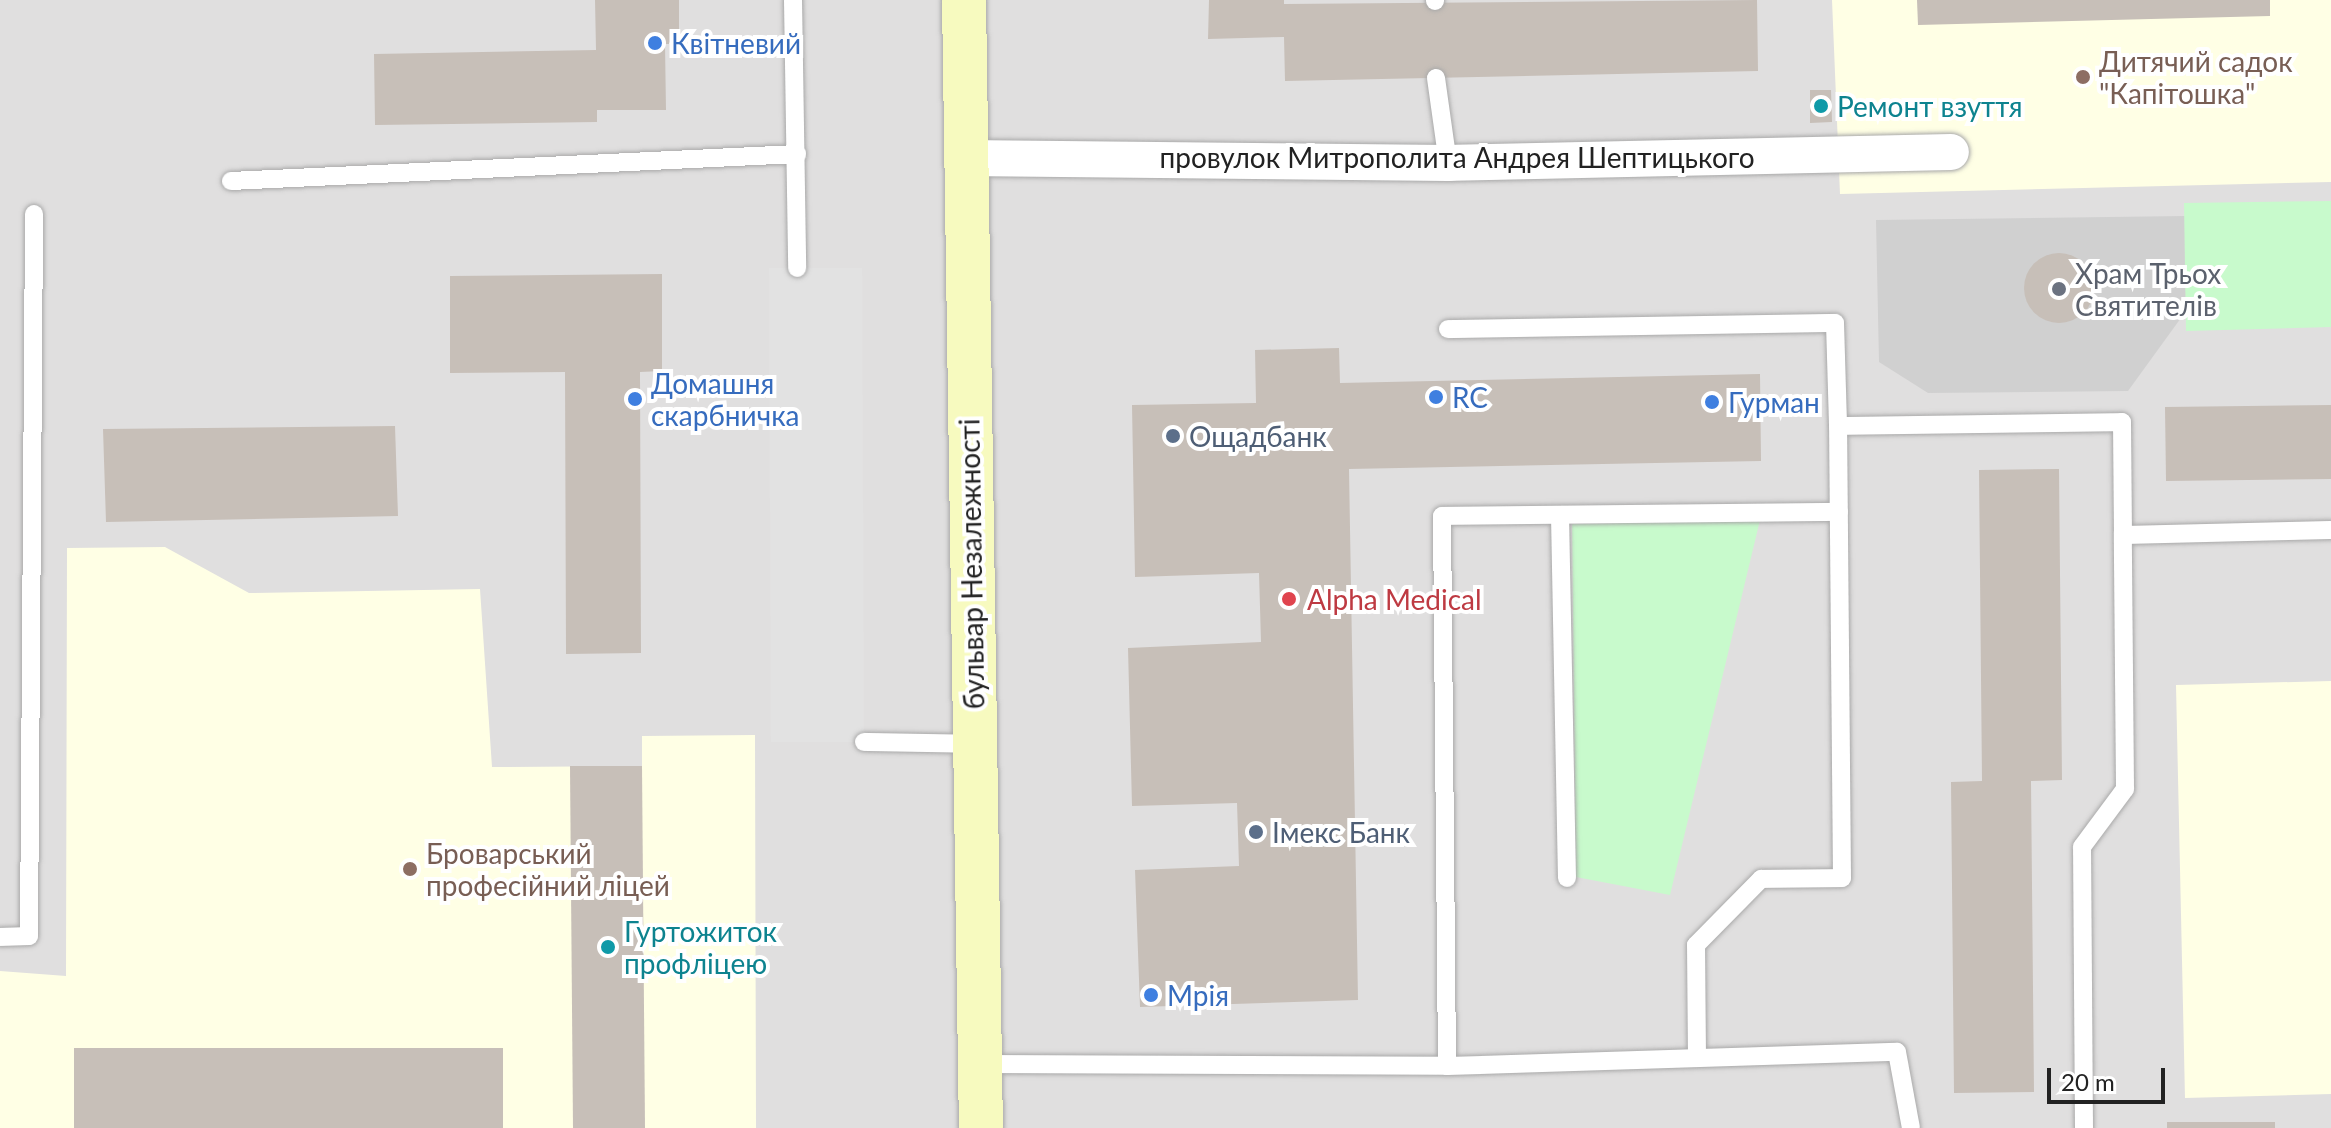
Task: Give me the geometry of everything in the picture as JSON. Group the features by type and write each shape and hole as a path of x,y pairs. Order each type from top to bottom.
{"main road":[{"name":"бульвар Незалежності","path":"964,0 981,1128"}],"street":[{"name":"провулок Митрополита Андрея Шептицького","path":"964,158 1448,163 1951,152"}],"lane":[{"path":"793,0 797,268"},
{"path":"1436,78 1448,163"},
{"path":"231,181 797,154"},
{"path":"0,937 29,936 34,214"},
{"path":"1448,329 1835,323 1842,878 1761,879 1696,945 1697,1058"},
{"path":"1838,426 2122,422 2125,789 2082,847 2084,1128"},
{"path":"1447,1066 1442,516 1839,512"},
{"path":"1560,515 1567,878"},
{"path":"2123,535 2331,530"},
{"path":"864,742 975,744"},
{"path":"980,1064 1447,1066 1897,1052 1911,1128"}],"shaded area":[{"path":"0,0 2331,0 2331,1128 0,1128"},
{"name":"Дитячий садок \"Капітошка\"","path":"1832,0 2331,0 2331,182 1840,194"},
{"path":"2185,216 2186,311 2128,391 1928,393 1879,362 1876,220"},
{"path":"769,268 862,268 864,742 771,742"},
{"name":"Броварський професійний ліцей","path":"165,547 249,593 480,589 492,767 642,766 642,736 755,735 756,1128 0,1128 0,971 66,976 67,548"},
{"path":"2331,681 2331,1094 2185,1098 2176,685"}],"green space":[{"path":"2331,201 2331,327 2186,331 2184,203"},
{"path":"1760,520 1670,895 1576,877 1572,524"}],"building":[{"path":"595,0 679,0 679,44 665,44 666,110 597,110 597,122 375,125 374,54 596,50"},
{"path":"1209,0 1284,0 1284,4 1757,0 1758,71 1285,81 1284,37 1208,39"},
{"name":"Дитячий садок \"Капітошка\"","path":"1917,0 2270,0 2270,16 1918,25"},
{"name":"Ремонт взуття","path":"1810,90 1831,90 1832,122 1810,123"},
{"name":"Храм Трьох Святителів","path":"2052,253 2066,253 2088,268 2094,288 2092,301 2084,313 2066,323 2052,323 2030,308 2024,295 2024,281 2039,259"},
{"path":"662,274 662,371 640,372 641,653 566,654 565,372 450,373 450,276"},
{"path":"1339,348 1340,383 1760,374 1761,461 1349,469 1358,1000 1140,1007 1135,870 1239,866 1237,803 1132,806 1128,648 1261,642 1259,573 1135,577 1132,405 1256,403 1255,350"},
{"path":"2331,405 2331,479 2166,481 2165,407"},
{"path":"395,426 398,516 106,522 103,429"},
{"path":"2059,469 2062,780 2031,781 2034,1092 1954,1093 1951,782 1982,781 1979,470"},
{"name":"Гуртожиток профліцею","path":"570,766 642,766 645,1128 573,1128"},
{"path":"74,1048 503,1048 503,1128 74,1128"},
{"path":"2167,1122 2275,1122 2275,1128 2167,1128"}],"place":[{"name":"Квітневий","path":"655,43"},
{"name":"Дитячий садок \"Капітошка\"","path":"2083,77"},
{"name":"Ремонт взуття","path":"1821,106"},
{"name":"Храм Трьох Святителів","path":"2059,289"},
{"name":"RC","path":"1436,397"},
{"name":"Домашня скарбничка","path":"635,399"},
{"name":"Гурман","path":"1712,402"},
{"name":"Ощадбанк","path":"1173,436"},
{"name":"Alpha Medical","path":"1289,599"},
{"name":"Імекс Банк","path":"1256,832"},
{"name":"Броварський професійний ліцей","path":"410,869"},
{"name":"Гуртожиток профліцею","path":"608,947"},
{"name":"Мрія","path":"1151,995"}]}
